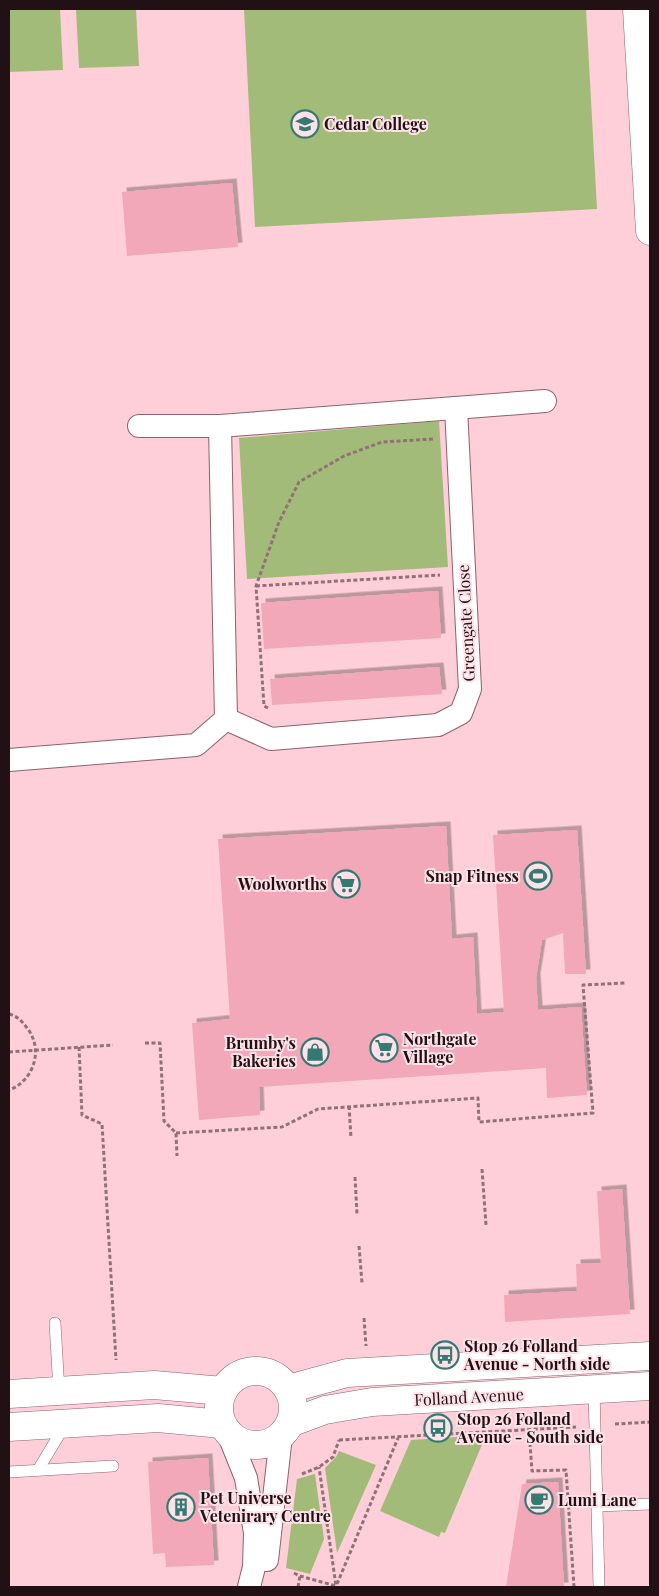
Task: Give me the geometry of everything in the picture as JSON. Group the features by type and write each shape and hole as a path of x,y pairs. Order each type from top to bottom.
{"street":[{"path":"637,9 650,231"},
{"path":"139,426 220,426 545,401"},
{"name":"Greengate Close","path":"226,719 271,739 438,725 461,713 470,688 456,408"},
{"path":"9,760 196,745 226,719 220,426"},
{"name":"Folland Avenue","path":"288,1389 347,1373 650,1356"},
{"path":"249,1587 254,1567 255,1533 246,1478 219,1413 219,1402 223,1390 231,1380 241,1374 253,1371 265,1372 276,1376 286,1384 294,1406 293,1417 286,1430 267,1562 258,1587"},
{"path":"9,1394 154,1385 223,1390"},
{"name":"Folland Avenue","path":"286,1430 325,1410 372,1402 650,1386"},
{"path":"9,1427 158,1418 225,1429 238,1440 248,1445 271,1443 286,1430"}],"lane":[{"path":"55,1323 59,1391"},
{"path":"594,1390 599,1587"},
{"path":"38,1470 66,1423"},
{"path":"9,1472 113,1466"},
{"path":"596,1506 650,1504"}],"path":[{"path":"270,710 264,706 256,586 279,522 299,482 344,456 382,442 437,439"},
{"path":"256,586 443,575"},
{"path":"176,1133 282,1127 318,1109 478,1098 479,1122 592,1114 583,986 625,983"},
{"path":"9,1014 15,1015 30,1031 35,1041 36,1050 35,1062 28,1076 20,1084 9,1090"},
{"path":"145,1043 160,1043 164,1121 176,1133 177,1156"},
{"path":"9,1052 113,1045"},
{"path":"79,1047 82,1115 102,1124 116,1361"},
{"path":"349,1106 351,1138"},
{"path":"482,1169 486,1225"},
{"path":"355,1177 357,1214"},
{"path":"359,1246 362,1283"},
{"path":"364,1318 366,1347"},
{"path":"339,1440 650,1422"},
{"path":"529,1430 532,1471 566,1470 574,1587"},
{"path":"298,1474 303,1474 319,1467 333,1457 339,1440 337,1436"},
{"path":"336,1586 398,1438"},
{"path":"319,1467 336,1586"},
{"path":"294,1573 336,1586"},
{"path":"298,1587 300,1576"}],"green space":[{"path":"9,9 60,9 63,70 9,72"},
{"path":"76,9 136,9 139,66 79,68"},
{"path":"244,9 586,9 597,209 255,227"},
{"path":"439,421 448,567 247,579 239,438"},
{"path":"486,1435 445,1533 441,1532 439,1537 380,1511 411,1440"},
{"path":"339,1451 376,1465 337,1553 325,1468"},
{"path":"315,1474 324,1539 310,1574 286,1568 297,1479"}],"building":[{"path":"232,183 238,247 127,256 122,192"},
{"path":"438,591 441,638 264,649 261,603"},
{"path":"439,667 442,694 272,705 270,679"},
{"path":"446,826 452,939 473,937 477,1014 504,1012 493,835 577,830 586,974 565,974 563,933 542,940 536,978 538,1010 581,1007 587,1095 547,1098 546,1068 259,1087 260,1115 199,1120 192,1023 230,1019 218,839"},
{"path":"622,1189 630,1314 505,1322 504,1295 577,1291 576,1264 601,1263 597,1191"},
{"name":"Pet Universe Vetenirary Centre","path":"208,1458 214,1565 166,1567 165,1553 153,1554 148,1462"},
{"path":"558,1482 564,1587 506,1587 522,1484"}],"place":[{"name":"Cedar College","path":"305,124"},
{"name":"Snap Fitness","path":"538,876"},
{"name":"Woolworths","path":"346,884"},
{"name":"Northgate Village","path":"384,1048"},
{"name":"Brumby's Bakeries","path":"315,1052"},
{"name":"Stop 26 Folland Avenue - North side","path":"445,1355"},
{"name":"Stop 26 Folland Avenue - South side","path":"438,1428"},
{"name":"Lumi Lane","path":"539,1500"},
{"name":"Pet Universe Vetenirary Centre","path":"181,1507"}]}
